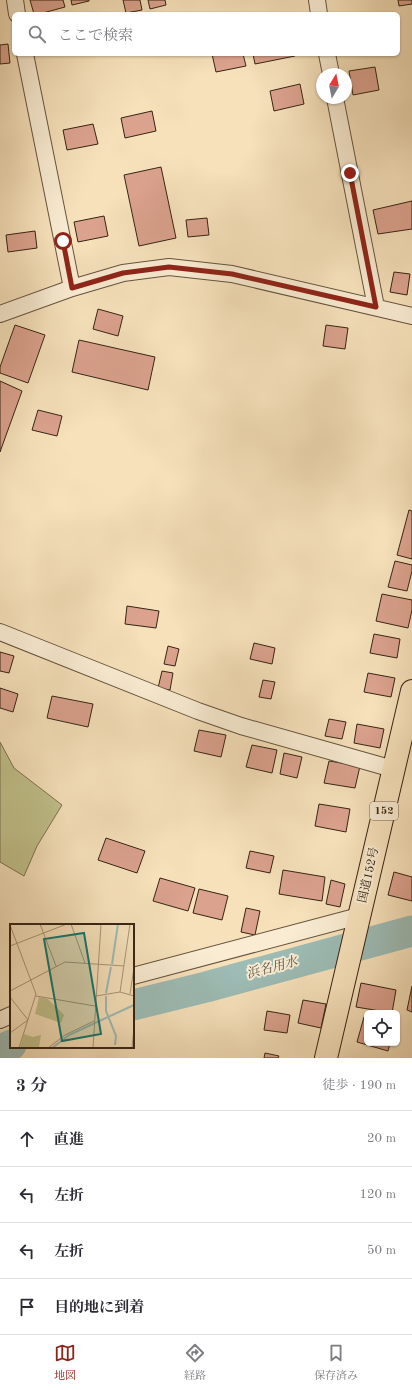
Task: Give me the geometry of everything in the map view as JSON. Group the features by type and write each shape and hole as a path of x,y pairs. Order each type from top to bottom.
{"highway":[{"name":"国道152号","path":"326,1058 412,691"}],"street":[{"path":"15,0 17,12"},
{"path":"317,0 319,12"},
{"path":"25,56 72,288"},
{"path":"327,56 330,68"},
{"path":"337,104 376,307"},
{"path":"0,314 72,288 123,273 169,267 232,274 412,316"},
{"path":"0,632 198,711 241,726 393,769"},
{"path":"134,976 357,923"},
{"path":"0,1020 10,1015"}],"green space":[{"path":"0,742 14,768 62,805 37,846 24,876 0,862"}],"building":[{"path":"30,0 63,0 65,7 46,12 33,12"},
{"path":"71,0 89,0 89,1 72,5"},
{"path":"123,0 140,0 142,10 126,12"},
{"path":"148,0 165,0 166,5 150,9"},
{"path":"398,0 412,0 412,4 399,6"},
{"path":"8,44 10,63 0,64 0,45"},
{"path":"212,56 244,56 246,66 216,72"},
{"path":"253,56 295,56 255,64"},
{"path":"375,67 379,90 353,95 352,71"},
{"path":"300,84 304,104 274,111 270,91"},
{"path":"152,111 156,131 125,138 121,118"},
{"path":"93,124 98,144 67,150 63,130"},
{"path":"161,167 176,238 139,246 124,175"},
{"path":"412,201 412,229 378,234 373,210"},
{"path":"104,216 108,236 78,242 74,222"},
{"path":"207,218 209,235 188,237 186,220"},
{"path":"35,231 37,248 8,252 6,235"},
{"path":"394,272 410,274 407,295 390,292"},
{"path":"98,309 123,316 118,336 93,329"},
{"path":"15,325 45,335 28,383 0,373 0,367"},
{"path":"326,325 348,328 345,349 323,346"},
{"path":"79,340 155,357 148,390 72,372"},
{"path":"0,381 22,391 0,452"},
{"path":"38,410 62,416 57,436 32,430"},
{"path":"409,510 412,511 412,559 397,555"},
{"path":"395,561 412,565 407,591 388,587"},
{"path":"382,594 412,600 412,610 408,628 376,621"},
{"path":"127,606 159,611 156,628 125,624"},
{"path":"374,634 400,639 397,658 370,653"},
{"path":"254,643 275,648 272,664 250,659"},
{"path":"168,646 179,649 175,666 164,664"},
{"path":"0,652 14,656 9,673 0,671"},
{"path":"162,671 173,673 170,690 158,688"},
{"path":"368,673 395,678 391,697 364,692"},
{"path":"263,680 275,682 271,699 259,697"},
{"path":"0,688 18,694 13,712 0,708"},
{"path":"52,696 93,704 88,727 47,718"},
{"path":"329,719 346,722 342,739 325,736"},
{"path":"357,724 384,729 380,748 354,743"},
{"path":"199,730 226,735 221,757 194,751"},
{"path":"252,745 277,750 272,773 246,767"},
{"path":"284,753 302,757 297,778 280,774"},
{"path":"329,761 360,766 355,788 324,783"},
{"path":"319,804 350,809 346,832 315,826"},
{"path":"106,838 145,851 137,873 98,860"},
{"path":"250,851 274,856 270,873 246,868"},
{"path":"283,870 325,877 322,901 279,894"},
{"path":"394,872 412,877 412,901 388,895"},
{"path":"160,878 195,888 188,911 153,901"},
{"path":"331,880 345,884 340,907 326,904"},
{"path":"199,889 228,896 222,920 193,913"},
{"path":"246,908 260,911 255,935 241,932"},
{"path":"361,983 396,990 393,1010 374,1010 356,1007"},
{"path":"412,986 412,1012 407,1010"},
{"path":"303,1000 326,1004 321,1028 298,1023"},
{"path":"267,1011 290,1015 287,1033 264,1030"},
{"path":"364,1017 364,1044 357,1042"},
{"path":"371,1046 389,1046 388,1051"},
{"path":"265,1053 279,1056 278,1058 264,1058"}],"waterway":[{"name":"浜名用水","path":"134,1005 206,987 412,931"},
{"name":"浜名用水","path":"0,1051 10,1046"}],"route":[{"path":"63,241 72,288 123,273 169,267 232,274 376,307 350,173"}]}
